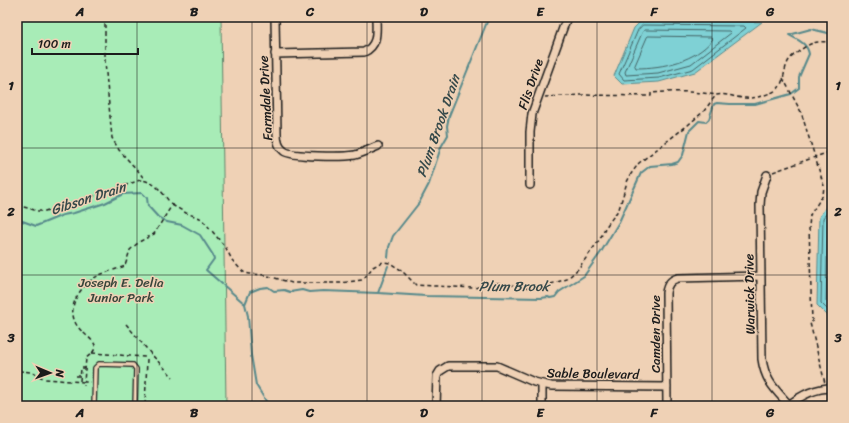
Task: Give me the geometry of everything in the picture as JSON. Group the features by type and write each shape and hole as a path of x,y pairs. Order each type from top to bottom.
{"street":[{"name":"Farmdale Drive","path":"275,17 277,134 279,146 283,151 292,155 350,155 378,146"},
{"path":"275,54 364,52 372,47 375,42 376,17"},
{"name":"Flis Drive","path":"530,185 530,122 538,94 566,17"},
{"name":"Warwick Drive","path":"767,175 761,192 760,205 762,345 764,370 768,380 788,406"},
{"name":"Camden Drive","path":"667,406 666,293 670,282 678,278 761,276"},
{"name":"Sable Boulevard","path":"436,406 437,376 440,371 448,366 497,366 542,385 667,387"},
{"path":"542,385 542,406"},
{"path":"788,406 805,394 829,388"}],"lane":[{"path":"94,406 96,368 99,364 133,365 136,369 134,406"}],"path":[{"path":"105,17 105,62 112,138 119,150 145,180 155,185 172,205 186,213 200,218 207,224 226,248 232,260 241,270 250,274 265,275 292,283 341,283 362,280 373,266 384,262 390,263 401,270 416,285 474,288 498,283 538,288 566,279 578,269 600,239 605,228 619,209 627,182 639,163 704,111 716,95"},
{"path":"538,94 546,97 582,95 650,96 650,92 696,92 747,98 760,96 780,87 789,61 803,48 810,44 832,42"},
{"path":"783,78 800,112 824,186 824,190 810,215 809,227 812,322 810,322 829,388"},
{"path":"767,175 832,151"},
{"path":"17,205 38,211 45,211 145,180"},
{"path":"84,386 86,358 96,348 94,342 77,327 73,318 72,308 77,296 93,279 102,274 112,272 125,266 130,250 139,242 154,234 172,205"},
{"path":"126,324 173,377"},
{"path":"146,358 151,354"},
{"path":"77,368 85,368"},
{"path":"80,381 81,368"},
{"path":"19,371 31,372 45,380 84,382"}],"green space":[{"name":"Joseph E. Delia Junior Park","path":"17,17 221,17 226,406 17,406"}],"water":[{"path":"641,21 762,22 695,72 659,82 622,84 614,76 634,28"},
{"path":"830,201 832,202 832,320 817,305 819,217"}],"waterway":[{"name":"Plum Brook Drain","path":"388,258 389,247 393,236 419,203 429,184 441,147 448,135 447,126 449,116 489,17"},
{"name":"Plum Brook","path":"269,406 256,385 251,355 248,316 245,304 250,292 268,287 274,291 284,290 290,292 302,290 309,292 323,291 426,296 555,297 559,292 584,276 601,252 619,222 641,173 650,166 678,162 683,155 689,131 699,121 706,122 709,119 714,104 755,104 791,94 799,88 799,77 809,54 804,44 789,35 811,29 832,34"},
{"name":"Gibson Drain","path":"17,219 36,226 63,215 105,203 123,194 142,193 147,198 148,206 158,217 167,222 182,225 200,235 214,259 206,270 245,304"},
{"name":"Plum Brook Drain","path":"378,293 388,266"}]}
